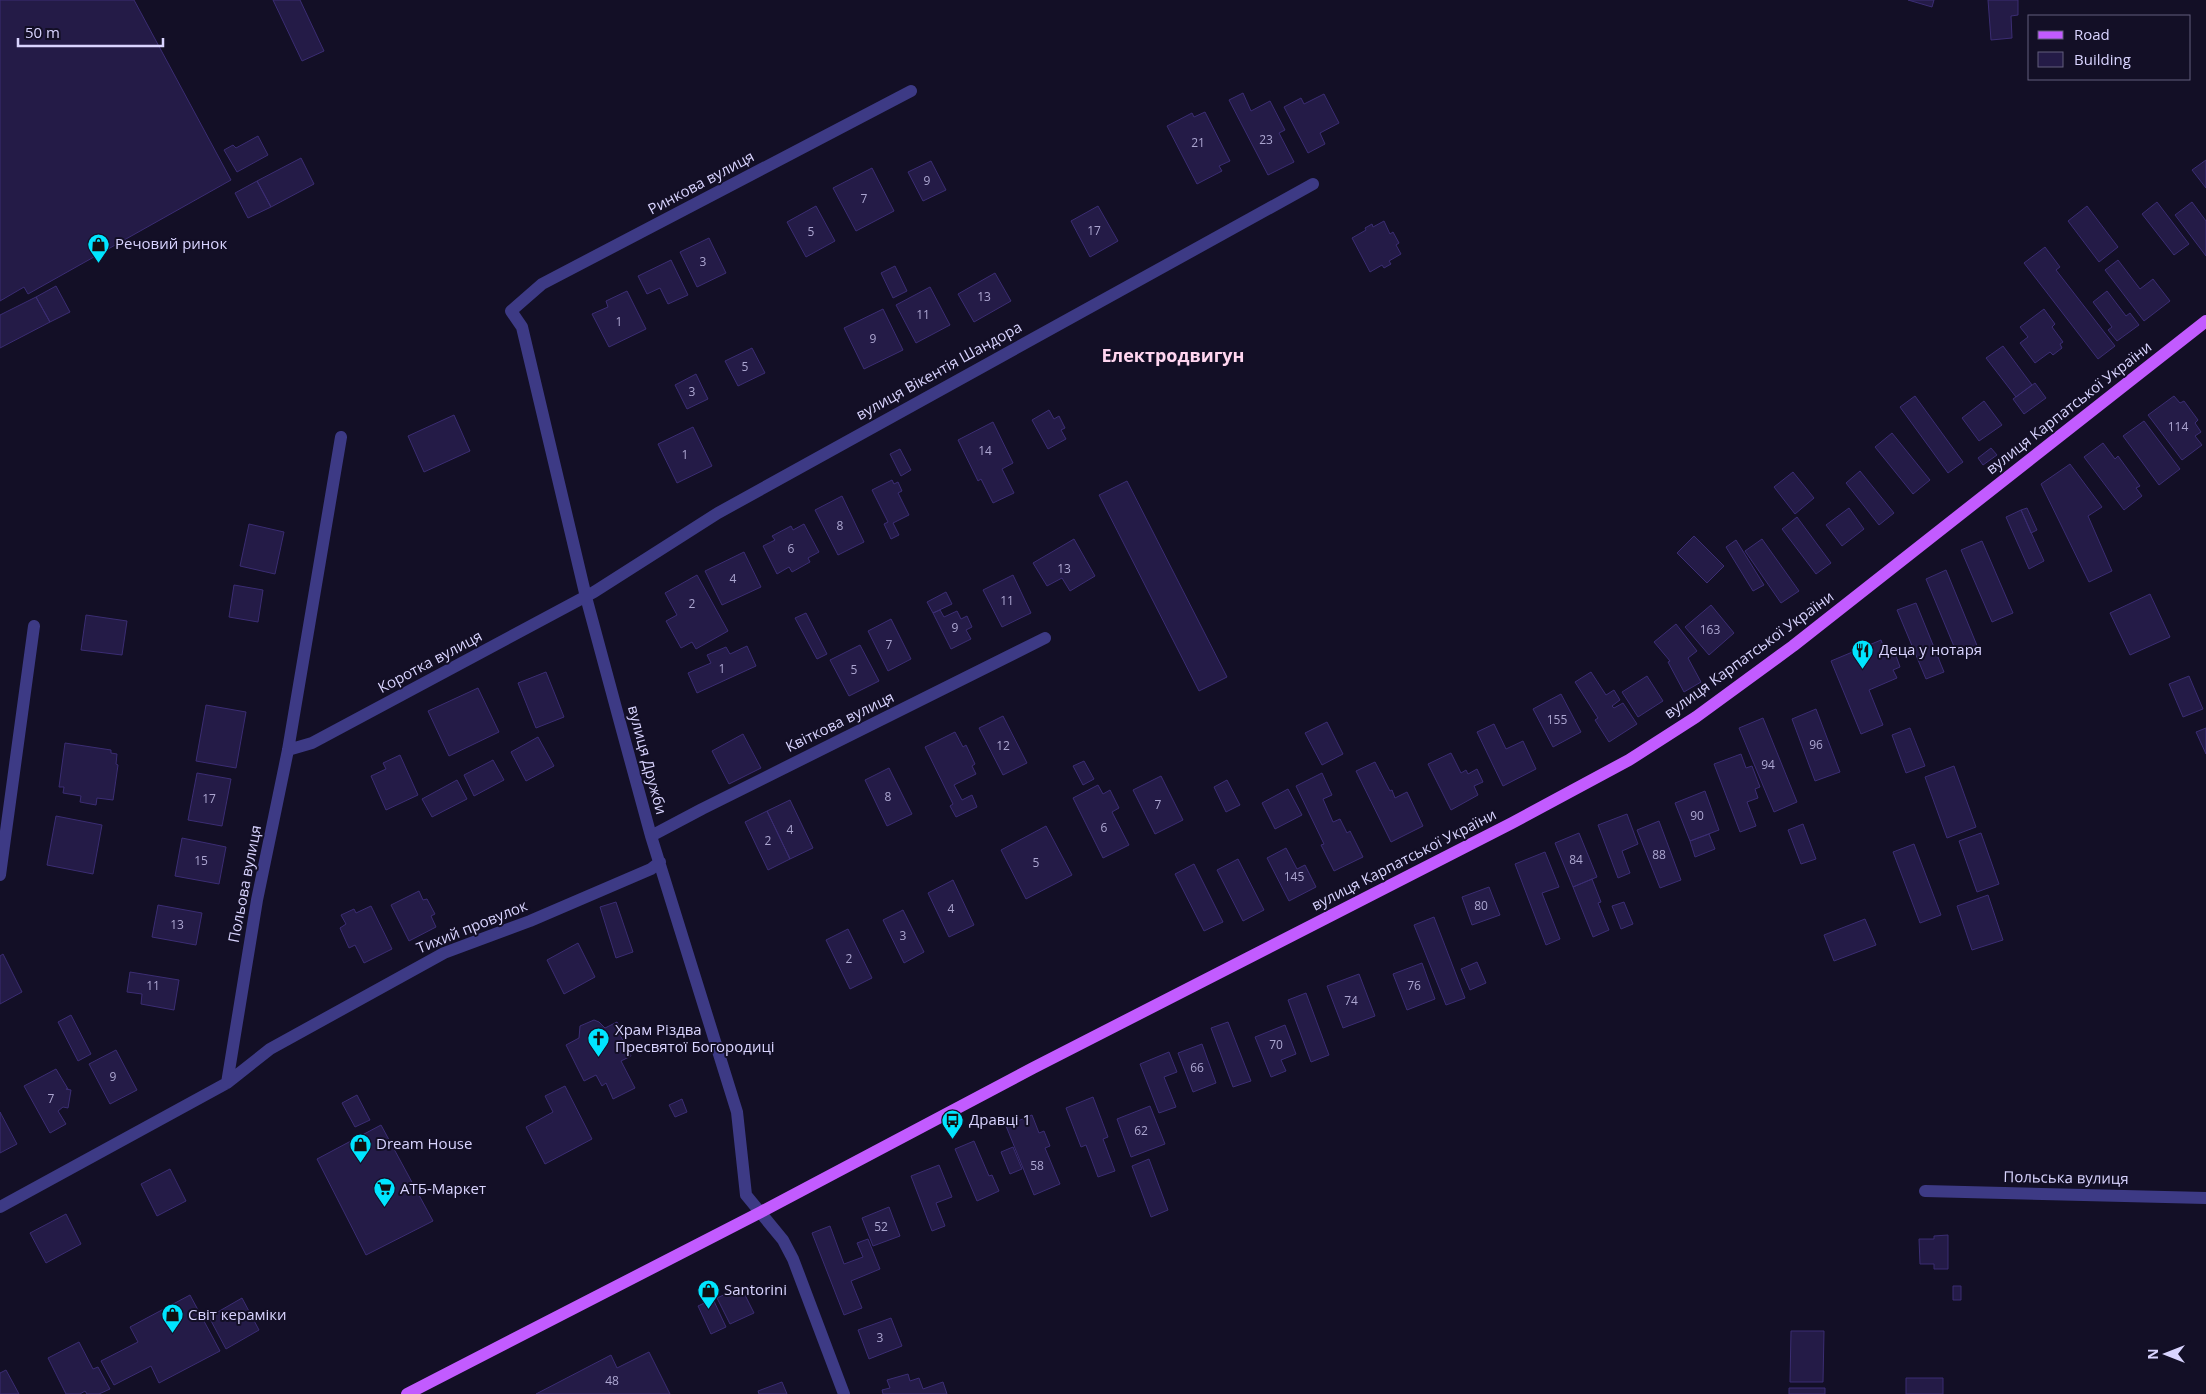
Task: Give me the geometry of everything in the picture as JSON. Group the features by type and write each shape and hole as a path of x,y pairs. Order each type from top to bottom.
{"main road":[{"name":"вулиця Карпатської України","path":"407,1394 761,1212 1032,1068 1512,823 1629,760 1733,691 1871,585 2206,321"}],"street":[{"name":"Ринкова вулиця","path":"511,311 542,284 911,91"},
{"name":"вулиця Вікентія Шандора","path":"586,597 718,513 1313,184"},
{"name":"вулиця Дружби","path":"511,311 522,327 586,597 651,836 737,1112 746,1195 783,1240 793,1259 844,1394"},
{"name":"Польова вулиця","path":"227,1083 257,900 288,750 341,437"},
{"name":"Коротка вулиця","path":"288,750 312,743 586,597"},
{"path":"0,875 34,626"},
{"name":"Квіткова вулиця","path":"651,836 1045,638"},
{"name":"Тихий провулок","path":"227,1083 270,1049 444,953 582,899 650,869 660,862"},
{"path":"0,1207 227,1083"},
{"name":"Польська вулиця","path":"1924,1191 2206,1198"}],"building":[{"path":"0,0 134,0 231,180 28,294 24,287 0,301"},
{"path":"273,0 300,0 324,51 302,61"},
{"path":"1908,0 1934,0 1932,7"},
{"path":"1988,0 2018,0 2018,15 2011,16 2012,38 1991,40"},
{"path":"1243,93 1251,111 1270,101 1285,130 1279,133 1294,162 1268,175 1229,100"},
{"path":"1324,94 1339,123 1320,133 1325,144 1308,153 1284,107 1301,98 1304,104"},
{"path":"1205,112 1230,161 1219,166 1222,171 1197,184 1167,126 1192,113 1194,117"},
{"path":"258,136 268,155 237,172 224,150 233,145 236,148"},
{"path":"301,158 314,184 271,207 257,181"},
{"path":"2206,160 2206,188 2192,170"},
{"path":"931,161 946,190 923,201 908,172"},
{"path":"872,168 894,211 856,231 833,188"},
{"path":"257,181 271,207 248,218 235,193"},
{"path":"2157,202 2189,244 2174,255 2142,214"},
{"path":"2192,202 2206,221 2206,256 2175,215"},
{"path":"816,206 835,241 806,257 787,222"},
{"path":"1098,206 1118,241 1090,257 1071,221"},
{"path":"2087,206 2118,247 2099,262 2068,221"},
{"path":"1384,221 1390,234 1393,232 1399,243 1396,245 1401,254 1389,261 1391,264 1384,268 1382,265 1370,272 1352,238 1372,224 1373,227"},
{"path":"709,238 726,273 697,287 680,252"},
{"path":"2045,247 2060,267 2056,270 2115,346 2098,359 2024,263"},
{"path":"671,260 688,295 668,304 660,288 647,294 638,276"},
{"path":"2118,260 2140,289 2153,279 2170,301 2144,321 2105,270"},
{"path":"895,266 907,291 893,298 881,273"},
{"path":"995,273 1011,301 974,322 958,294"},
{"path":"56,286 70,312 50,322 36,297"},
{"path":"930,287 950,325 916,343 896,305"},
{"path":"627,291 646,329 609,347 592,314 608,307 606,301"},
{"path":"2107,291 2126,316 2130,313 2139,325 2117,341 2108,330 2112,327 2093,302"},
{"path":"36,297 50,322 0,348 0,315"},
{"path":"883,309 903,350 864,369 844,328"},
{"path":"2044,309 2055,324 2052,327 2063,342 2060,344 2062,348 2053,355 2050,352 2035,363 2020,343 2028,337 2020,327"},
{"path":"2003,346 2032,385 2016,397 1986,358"},
{"path":"752,348 765,373 738,386 725,361"},
{"path":"696,374 708,399 687,409 675,385"},
{"path":"2035,383 2046,398 2024,414 2013,399"},
{"path":"1915,396 1963,462 1948,473 1900,407"},
{"path":"2174,396 2180,403 2184,401 2198,420 2195,423 2201,432 2195,436 2202,445 2182,460 2148,415"},
{"path":"1984,401 2002,425 1979,441 1962,418"},
{"path":"1049,410 1054,419 1059,416 1065,428 1061,430 1066,439 1048,449 1032,420"},
{"path":"454,415 470,451 424,472 408,436"},
{"path":"2144,421 2180,469 2159,485 2123,436"},
{"path":"993,422 1013,463 1002,469 1014,493 993,503 981,479 978,481 958,440"},
{"path":"693,427 712,466 677,483 658,444"},
{"path":"1892,433 1930,480 1913,494 1875,447"},
{"path":"2103,443 2115,459 2118,456 2140,486 2136,488 2142,496 2124,510 2084,457"},
{"path":"1991,448 1997,455 1983,465 1978,458"},
{"path":"900,449 911,470 901,476 890,454"},
{"path":"2070,464 2102,507 2088,516 2112,571 2089,582 2041,484"},
{"path":"1860,471 1894,513 1879,525 1846,483"},
{"path":"1793,472 1814,498 1795,514 1774,487"},
{"path":"892,480 894,484 898,482 902,491 898,493 909,515 893,523 899,535 891,539 884,524 888,522 872,490"},
{"path":"1127,481 1227,677 1199,691 1099,495"},
{"path":"842,496 864,542 838,555 815,510"},
{"path":"1849,508 1864,529 1842,546 1826,525"},
{"path":"2027,508 2037,530 2031,533 2021,510"},
{"path":"2021,510 2044,561 2029,569 2006,517"},
{"path":"1797,517 1831,563 1816,574 1782,529"},
{"path":"249,524 284,532 275,574 240,566"},
{"path":"804,524 819,552 808,558 810,562 792,572 789,567 777,574 763,546 775,540 772,536 791,526 793,530"},
{"path":"1694,536 1724,566 1707,583 1677,553"},
{"path":"1074,539 1095,576 1070,591 1062,578 1047,586 1033,563"},
{"path":"1762,539 1799,591 1781,603 1745,551"},
{"path":"1736,540 1764,585 1753,591 1726,547"},
{"path":"1982,541 2013,613 1992,622 1961,550"},
{"path":"744,552 761,587 722,605 705,571"},
{"path":"1946,570 1978,648 1958,656 1926,579"},
{"path":"697,575 728,631 696,649 692,642 681,648 666,621 677,615 665,593"},
{"path":"1013,575 1031,613 1002,627 983,590"},
{"path":"234,585 263,590 258,622 229,617"},
{"path":"946,592 952,604 933,613 927,602"},
{"path":"2150,594 2170,637 2130,655 2110,613"},
{"path":"1916,603 1944,672 1926,679 1897,610"},
{"path":"1711,605 1734,633 1709,655 1685,627"},
{"path":"940,610 944,617 957,611 961,619 967,616 972,627 966,630 971,639 951,649 933,613"},
{"path":"806,613 827,654 817,659 795,618"},
{"path":"86,615 127,621 122,655 81,650"},
{"path":"891,619 911,659 888,671 868,631"},
{"path":"1676,624 1697,651 1688,658 1701,682 1684,692 1668,662 1670,661 1654,642"},
{"path":"1881,640 1886,653 1894,650 1900,667 1893,670 1897,678 1869,690 1883,725 1861,734 1831,661"},
{"path":"860,645 879,681 849,696 830,660"},
{"path":"747,646 756,666 697,693 688,673 711,663 707,655 726,647 730,654"},
{"path":"546,672 564,717 536,728 518,683"},
{"path":"1591,672 1606,695 1614,690 1620,700 1612,706 1614,708 1623,703 1637,724 1609,742 1595,720 1598,718 1575,682"},
{"path":"1647,676 1663,701 1638,717 1622,692"},
{"path":"2189,676 2203,709 2183,717 2169,684"},
{"path":"478,688 499,732 449,756 428,711"},
{"path":"1561,694 1581,732 1553,747 1533,709"},
{"path":"206,705 246,712 236,768 196,761"},
{"path":"1816,709 1840,772 1815,781 1792,719"},
{"path":"1003,716 1027,763 1003,775 979,728"},
{"path":"1763,718 1797,802 1774,812 1739,728"},
{"path":"1327,722 1343,754 1322,765 1305,733"},
{"path":"1494,724 1506,749 1523,741 1536,769 1503,786 1477,732"},
{"path":"1910,728 1925,766 1906,773 1892,735"},
{"path":"2206,728 2206,754 2196,732"},
{"path":"955,732 963,747 966,745 975,764 972,766 976,774 954,785 962,800 972,795 977,807 956,817 950,806 953,804 925,747"},
{"path":"743,734 761,768 729,784 712,751"},
{"path":"538,737 554,766 526,781 511,752"},
{"path":"65,743 111,750 111,753 117,754 116,764 118,765 113,800 97,798 96,805 80,802 81,796 63,793 64,787 59,787"},
{"path":"1451,753 1461,773 1466,770 1468,774 1477,769 1483,782 1474,786 1478,795 1451,810 1428,764"},
{"path":"1741,754 1746,768 1752,766 1760,787 1755,789 1758,798 1747,802 1756,826 1740,832 1714,764"},
{"path":"400,755 418,795 386,810 371,776 386,769 383,763"},
{"path":"493,760 504,780 474,796 464,775"},
{"path":"1084,761 1094,779 1083,785 1073,766"},
{"path":"1375,762 1395,798 1407,792 1423,826 1391,842 1356,771"},
{"path":"1954,766 1976,827 1947,838 1925,777"},
{"path":"889,768 912,814 887,826 865,780"},
{"path":"197,773 231,779 222,826 188,820"},
{"path":"1322,773 1332,795 1323,799 1333,822 1340,819 1347,833 1350,831 1363,857 1334,871 1321,845 1324,844 1296,786"},
{"path":"1161,776 1183,820 1155,834 1133,790"},
{"path":"457,780 467,799 432,817 422,799"},
{"path":"1227,780 1240,805 1226,812 1214,787"},
{"path":"1098,785 1103,794 1110,790 1119,808 1112,812 1129,845 1103,858 1073,798"},
{"path":"1288,789 1302,815 1275,829 1262,803"},
{"path":"1705,791 1719,830 1690,841 1675,803"},
{"path":"790,800 813,848 790,859 767,811"},
{"path":"767,811 790,859 768,870 745,822"},
{"path":"1627,814 1638,844 1622,851 1630,873 1618,878 1598,825"},
{"path":"56,816 102,825 93,874 47,865"},
{"path":"1659,821 1681,880 1660,888 1637,830"},
{"path":"1803,824 1816,859 1801,864 1788,830"},
{"path":"1046,826 1072,875 1026,899 1001,850"},
{"path":"1579,833 1597,877 1573,887 1555,843"},
{"path":"1981,833 1999,884 1977,892 1959,841"},
{"path":"1709,834 1715,849 1695,857 1690,841"},
{"path":"182,838 226,847 219,884 175,876"},
{"path":"1914,844 1941,915 1920,923 1893,852"},
{"path":"1286,848 1297,869 1305,865 1316,887 1289,901 1267,858"},
{"path":"1545,852 1559,887 1542,893 1560,939 1546,945 1515,864"},
{"path":"1238,859 1264,910 1243,921 1217,870"},
{"path":"1194,864 1223,922 1204,931 1175,874"},
{"path":"1592,879 1601,902 1598,903 1609,930 1593,937 1573,887"},
{"path":"953,880 974,925 949,937 928,893"},
{"path":"1489,887 1500,915 1472,925 1462,897"},
{"path":"419,891 423,900 427,899 435,914 431,916 436,927 409,941 391,905"},
{"path":"1988,895 2003,940 1972,950 1957,906"},
{"path":"616,902 633,952 616,958 600,907"},
{"path":"1624,902 1633,924 1621,929 1612,906"},
{"path":"158,905 202,913 196,945 152,937"},
{"path":"371,906 392,949 364,963 355,945 349,948 340,928 346,924 341,915 354,909 356,913"},
{"path":"903,910 924,952 904,963 883,920"},
{"path":"1434,917 1465,998 1446,1005 1414,925"},
{"path":"1865,919 1876,945 1834,961 1824,935"},
{"path":"848,929 872,978 850,989 826,940"},
{"path":"578,943 595,977 564,994 547,960"},
{"path":"3,954 22,992 0,1004 0,956"},
{"path":"1477,962 1486,983 1470,990 1461,969"},
{"path":"1422,963 1435,999 1407,1010 1393,974"},
{"path":"130,972 179,980 174,1010 141,1004 142,994 127,992"},
{"path":"1359,974 1375,1016 1343,1028 1327,986"},
{"path":"1306,993 1329,1055 1311,1062 1288,1000"},
{"path":"71,1015 91,1054 78,1061 58,1022"},
{"name":"Храм Різдва Пресвятої Богородиці","path":"594,1020 605,1028 617,1022 622,1032 619,1033 631,1056 621,1061 635,1088 613,1099 606,1083 602,1086 596,1075 584,1081 566,1045 579,1038 580,1026"},
{"path":"1228,1022 1251,1081 1233,1087 1211,1028"},
{"path":"1285,1025 1296,1054 1281,1060 1286,1071 1271,1077 1255,1037"},
{"path":"1202,1044 1216,1083 1193,1092 1178,1053"},
{"path":"116,1050 137,1090 110,1104 89,1064"},
{"path":"1169,1052 1177,1072 1164,1077 1176,1107 1159,1113 1140,1064"},
{"path":"56,1069 68,1089 66,1089 71,1090 68,1108 63,1107 58,1111 66,1124 50,1133 24,1086"},
{"path":"565,1086 592,1139 545,1164 526,1127 553,1112 545,1096"},
{"path":"357,1095 370,1120 355,1127 342,1103"},
{"path":"1093,1097 1108,1137 1103,1139 1115,1171 1098,1177 1086,1145 1081,1147 1066,1108"},
{"path":"682,1099 687,1112 675,1117 669,1105"},
{"path":"1150,1106 1165,1144 1131,1157 1117,1119"},
{"path":"0,1112 17,1144 0,1153"},
{"path":"1032,1115 1039,1133 1044,1131 1050,1146 1045,1148 1060,1184 1034,1195 1006,1126"},
{"path":"381,1125 433,1221 366,1255 317,1159"},
{"path":"974,1141 989,1176 992,1175 999,1191 977,1201 955,1149"},
{"path":"1013,1147 1022,1169 1010,1174 1001,1152"},
{"path":"1149,1159 1168,1210 1151,1217 1132,1166"},
{"path":"939,1165 952,1197 936,1203 945,1226 932,1231 911,1176"},
{"path":"170,1169 186,1201 157,1216 141,1184"},
{"path":"889,1207 900,1236 873,1246 862,1218"},
{"path":"66,1214 81,1244 46,1263 30,1233"},
{"path":"830,1226 844,1264 863,1257 857,1243 868,1239 880,1269 851,1281 862,1308 844,1315 812,1233"},
{"path":"1948,1235 1948,1269 1934,1269 1934,1264 1920,1264 1919,1239 1934,1239 1934,1236"},
{"path":"1953,1286 1961,1286 1961,1300 1953,1300"},
{"path":"741,1287 754,1313 730,1324 717,1298"},
{"name":"Світ кераміки","path":"190,1295 220,1351 159,1383 151,1366 114,1385 101,1361 138,1342 130,1327"},
{"path":"242,1298 259,1330 226,1349 209,1317"},
{"path":"713,1299 726,1327 711,1334 698,1306"},
{"path":"891,1318 902,1346 869,1359 858,1330"},
{"path":"1791,1331 1824,1331 1823,1382 1790,1382"},
{"path":"79,1342 93,1369 98,1367 110,1389 99,1394 87,1394 85,1391 80,1394 66,1394 48,1358"},
{"path":"649,1352 670,1394 536,1394 611,1355 617,1368"},
{"path":"6,1370 19,1394 0,1394 0,1373"},
{"path":"908,1374 910,1381 919,1378 923,1389 943,1382 947,1394 883,1394 882,1390 890,1388 887,1380"},
{"path":"1906,1378 1943,1378 1943,1394 1906,1394"},
{"path":"782,1382 787,1394 759,1394 758,1391"},
{"path":"1789,1388 1825,1388 1825,1394 1789,1394"}],"place":[{"name":"Речовий ринок","path":"99,263"},
{"name":"Деца у нотаря","path":"1863,669"},
{"name":"Храм Різдва Пресвятої Богородиці","path":"599,1058"},
{"name":"Дравці 1","path":"953,1139"},
{"name":"Dream House","path":"360,1163"},
{"name":"АТБ-Маркет","path":"384,1208"},
{"name":"Santorini","path":"708,1309"},
{"name":"Світ кераміки","path":"172,1334"}],"district":[{"name":"Електродвигун","path":"1173,356"}]}
